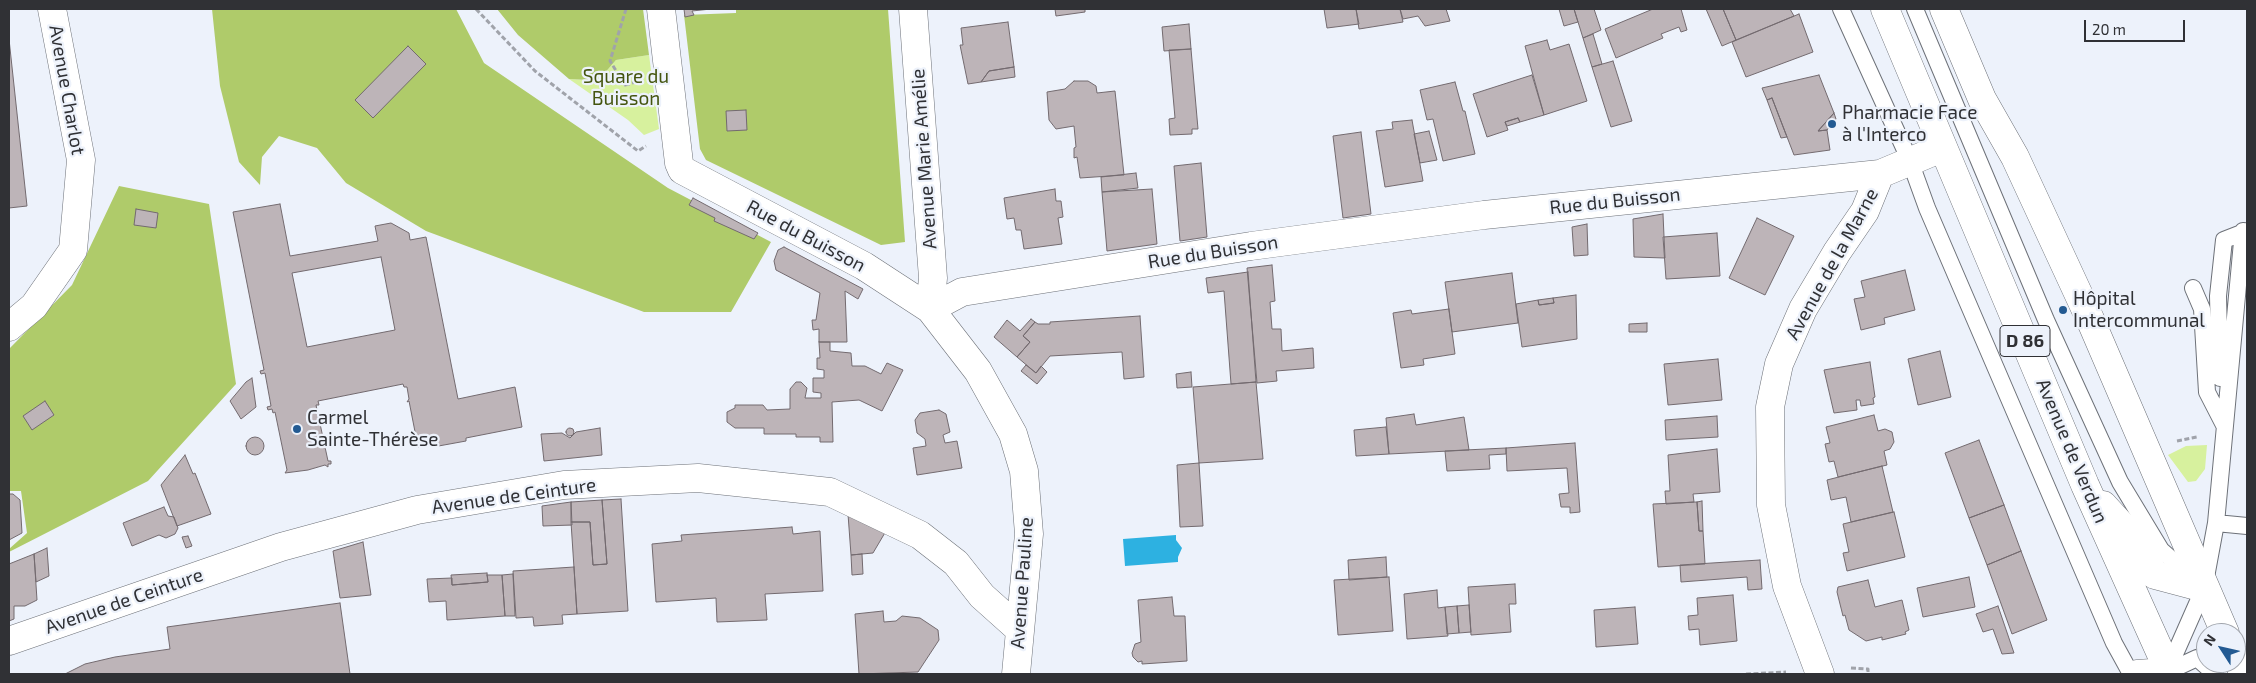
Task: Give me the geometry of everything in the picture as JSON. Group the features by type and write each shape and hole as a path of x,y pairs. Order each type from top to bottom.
{"street":[{"name":"Avenue Charlot","path":"9,327 34,306 73,250 80,160 52,9"},
{"name":"Rue du Buisson","path":"661,9 679,163 682,170 693,178 864,266 930,309 962,292 1251,246 1484,215 1880,174 1942,148"},
{"name":"Avenue Marie Amélie","path":"913,9 933,278 930,309"},
{"name":"Avenue de Verdun","path":"1885,9 2085,485 2168,673"},
{"name":"Avenue de Verdun","path":"1944,9 1982,99 2015,157 2090,319 2220,623"},
{"name":"Avenue de la Marne","path":"1820,674 1787,586 1771,505 1769,468 1770,407 1779,364 1803,309 1837,252 1865,211 1880,174"},
{"name":"Avenue Pauline","path":"930,309 978,371 1013,434 1024,472 1030,534 1016,674"},
{"name":"Avenue de Ceinture","path":"9,641 282,547 417,510 564,484 698,478 830,492 911,531 956,563 982,596 1020,630"},
{"path":"2085,485 2124,528 2155,575 2204,588"},
{"path":"2137,674 2168,673"}],"lane":[{"path":"1841,9 1910,161 1927,208 2114,643 2131,674"},
{"name":"Avenue de Verdun","path":"1915,9 2046,320 2120,482 2161,550 2204,588"},
{"path":"2168,673 2204,588 2216,523 2224,425 2220,378 2218,296 2224,240 2245,231"},
{"path":"2193,288 2202,309 2207,392 2224,425"},
{"path":"2216,523 2247,526"},
{"path":"2168,673 2197,658 2215,674"}],"path":[{"path":"476,9 535,71 638,151 661,138 676,134"},
{"path":"626,9 610,62 624,84 646,78"},
{"path":"2169,444 2183,438 2200,437"},
{"path":"1746,674 1787,672 1787,674"}],"green space":[{"path":"212,9 456,9 484,63 668,188 771,242 731,312 644,312 426,231 346,183 317,148 279,136 262,157 260,185 239,162 220,86"},
{"path":"497,9 643,9 649,55 616,60 603,75 588,80 569,79 518,35"},
{"path":"736,9 888,9 905,242 881,245 706,160 700,149 684,15 736,13"},
{"name":"Square du Buisson","path":"649,55 659,129 644,135 628,120 569,79 588,80 603,75 616,60"},
{"path":"119,186 209,204 236,384 148,481 9,552 9,549 27,533 21,491 9,491 9,349 72,285"},
{"path":"2207,445 2205,469 2196,481 2188,482 2168,455 2186,446"}],"water":[{"path":"1176,535 1176,540 1182,548 1178,562 1125,566 1123,539"}],"building":[{"path":"684,9 711,9 692,11 694,15 685,17"},
{"path":"1055,9 1085,9 1085,12 1056,16"},
{"path":"1324,9 1356,9 1359,24 1327,28"},
{"path":"1356,9 1400,9 1403,22 1359,29"},
{"path":"1400,9 1446,9 1450,21 1425,26 1418,16 1403,19"},
{"path":"1559,9 1574,9 1578,22 1564,26"},
{"path":"1574,9 1594,9 1601,30 1583,38"},
{"path":"1653,9 1681,9 1687,30 1681,32 1679,27 1661,34 1663,38 1616,58 1605,29"},
{"path":"1706,9 1723,9 1736,40 1722,46"},
{"path":"1723,9 1790,9 1794,16 1736,40"},
{"path":"1799,14 1813,52 1746,77 1732,42"},
{"path":"1008,22 1014,67 989,71 981,82 968,84 960,45 963,45 961,28"},
{"path":"1189,24 1191,49 1164,51 1162,27"},
{"path":"1593,34 1602,64 1592,67 1583,38"},
{"path":"9,39 27,206 9,208"},
{"path":"1547,40 1550,50 1569,44 1587,101 1544,115 1525,46"},
{"path":"408,46 426,64 373,118 355,100"},
{"path":"1191,49 1198,129 1192,129 1192,134 1170,135 1169,119 1175,118 1169,50"},
{"path":"1613,61 1632,121 1611,127 1592,67"},
{"path":"1014,67 1015,77 981,82 989,71"},
{"path":"1532,75 1544,115 1520,122 1518,118 1505,122 1508,130 1487,137 1473,94"},
{"path":"1819,75 1834,113 1818,131 1827,130 1830,150 1794,155 1772,98 1767,100 1762,88"},
{"path":"1074,81 1088,81 1096,86 1097,93 1115,91 1124,175 1080,178 1077,157 1074,158 1074,148 1076,147 1074,126 1056,129 1049,120 1047,92 1065,89"},
{"path":"1455,82 1463,111 1465,111 1475,154 1443,161 1433,119 1427,120 1420,90"},
{"path":"1772,98 1787,137 1781,138 1767,100"},
{"path":"746,110 747,130 727,131 726,111"},
{"path":"1834,113 1836,119 1827,130 1818,131"},
{"path":"1518,118 1520,122 1507,126 1505,122"},
{"path":"1412,120 1423,181 1385,187 1376,131 1393,129 1392,122"},
{"path":"1429,131 1437,160 1420,163 1414,134"},
{"path":"1361,132 1371,214 1343,218 1333,136"},
{"path":"1201,163 1207,237 1180,241 1174,166"},
{"path":"1136,173 1138,188 1102,192 1101,177"},
{"path":"1055,189 1056,201 1061,201 1063,217 1058,218 1062,244 1024,249 1021,230 1016,230 1014,218 1007,219 1004,198"},
{"path":"1152,189 1157,244 1107,251 1102,192"},
{"path":"693,198 758,233 754,239 714,221 715,218 689,205"},
{"path":"280,204 290,256 378,241 375,226 391,223 409,233 410,240 426,237 458,399 515,387 522,427 466,438 466,441 433,447 433,444 418,447 409,401 407,402 409,399 407,387 404,387 403,384 318,401 319,405 316,405 328,461 331,461 331,464 328,464 328,467 325,465 308,470 285,473 287,470 275,412 273,413 272,409 268,410 267,407 271,406 265,373 261,374 260,371 264,370 233,212","holes":["381,257 395,330 307,347 292,273"]},
{"path":"136,209 158,213 156,228 134,225"},
{"path":"1663,214 1665,258 1634,257 1633,219"},
{"path":"1757,218 1794,236 1765,295 1729,278"},
{"path":"1587,224 1588,255 1574,256 1572,227"},
{"path":"1717,233 1720,276 1666,279 1663,237"},
{"path":"784,247 863,289 858,299 845,291 847,342 819,342 819,329 813,330 812,320 816,320 820,293 776,270 774,261 778,250"},
{"path":"1272,265 1275,301 1270,302 1272,329 1281,329 1282,351 1313,348 1314,368 1276,371 1277,381 1257,383 1247,268"},
{"path":"1905,270 1915,310 1884,318 1885,324 1861,330 1854,299 1865,297 1861,281"},
{"path":"1248,272 1256,382 1231,384 1224,291 1208,293 1206,278"},
{"path":"1512,273 1518,323 1452,332 1445,282"},
{"path":"1576,295 1577,339 1522,347 1516,304 1538,300 1539,305 1554,303 1553,298"},
{"path":"1553,298 1554,303 1539,305 1538,300"},
{"path":"1449,309 1455,354 1423,359 1424,365 1401,368 1393,313 1411,310 1412,314"},
{"path":"1140,316 1144,377 1124,379 1122,352 1050,356 1036,373 1017,357 1030,342 1023,336 1035,322 1038,324 1050,324 1050,322"},
{"path":"1031,319 1035,322 1023,336 1030,342 1017,357 994,337 1007,320 1020,331"},
{"path":"1647,323 1647,332 1629,332 1629,324"},
{"path":"819,342 830,342 830,351 851,353 852,366 865,366 881,374 887,363 903,370 882,411 859,400 832,402 833,442 820,442 820,437 796,437 796,434 764,434 764,428 735,428 727,422 727,412 735,408 735,405 763,405 767,410 790,409 790,389 796,382 801,382 807,388 805,398 821,398 821,393 813,392 813,378 824,378 824,370 817,369 817,358 820,358"},
{"path":"1940,351 1951,397 1918,405 1908,359"},
{"path":"1718,359 1722,400 1668,405 1664,364"},
{"path":"1870,362 1875,397 1873,398 1874,404 1861,406 1860,400 1856,400 1857,410 1834,413 1824,370"},
{"path":"1026,365 1036,373 1041,366 1047,372 1037,384 1021,371"},
{"path":"1191,372 1192,387 1177,388 1176,374"},
{"path":"252,378 256,407 241,419 230,401 246,382"},
{"path":"1256,382 1263,459 1199,463 1193,387"},
{"path":"45,401 54,415 32,430 23,416"},
{"path":"939,410 946,414 950,432 943,435 945,443 957,441 962,468 917,475 913,448 926,446 925,439 917,433 915,420 920,413"},
{"path":"1414,414 1416,425 1464,417 1469,450 1389,454 1386,418"},
{"path":"1874,415 1878,431 1885,429 1892,432 1894,442 1890,449 1884,451 1887,465 1838,477 1834,461 1829,462 1825,444 1830,443 1826,427"},
{"path":"1717,416 1718,437 1666,440 1665,420"},
{"path":"1386,427 1389,454 1356,456 1354,430"},
{"path":"570,428 574,432 570,436 566,432"},
{"path":"600,428 602,455 544,461 541,434 562,433 570,438 576,432"},
{"path":"255,437 261,440 264,446 261,452 255,455 249,452 246,446 249,440"},
{"path":"1979,440 2004,505 1969,518 1945,453"},
{"path":"1575,443 1580,512 1570,513 1570,507 1561,507 1559,494 1569,493 1567,468 1507,471 1506,448"},
{"path":"1506,448 1506,454 1489,455 1490,469 1447,471 1445,451"},
{"path":"1717,449 1720,492 1693,494 1694,502 1666,504 1665,491 1670,491 1668,455"},
{"path":"185,455 193,474 195,473 211,514 177,526 161,485"},
{"path":"1199,463 1203,526 1180,527 1177,465"},
{"path":"1882,466 1893,512 1851,522 1846,497 1831,500 1827,480"},
{"path":"9,494 13,494 20,500 22,533 9,540"},
{"path":"621,499 628,611 577,614 571,522 590,522 593,565 607,564 602,500"},
{"path":"602,500 607,564 593,565 590,522 571,522 571,502"},
{"path":"1702,501 1703,531 1699,531 1697,502"},
{"path":"571,502 572,525 543,526 542,506"},
{"path":"1697,502 1699,531 1703,531 1705,564 1658,567 1653,504"},
{"path":"2004,505 2021,551 1987,565 1969,518"},
{"path":"164,507 168,516 174,517 178,528 175,534 166,538 159,535 132,546 123,523"},
{"path":"1894,512 1905,557 1847,571 1843,553 1849,552 1843,524"},
{"path":"848,514 886,531 873,553 851,555"},
{"path":"792,527 793,534 820,531 823,591 765,594 767,620 717,622 716,598 656,602 652,544 682,541 681,535"},
{"path":"188,536 192,546 186,548 182,537"},
{"path":"363,542 371,595 340,598 333,551"},
{"path":"47,548 49,576 36,582 34,554"},
{"path":"2021,551 2047,620 2012,634 1987,565"},
{"path":"34,554 37,600 25,606 14,606 14,619 9,621 9,564"},
{"path":"862,554 863,574 852,575 851,555"},
{"path":"1386,557 1387,577 1349,580 1348,560"},
{"path":"1760,560 1762,589 1748,590 1747,577 1681,582 1680,565"},
{"path":"574,567 577,614 562,615 563,624 534,626 533,617 516,618 513,571"},
{"path":"487,573 488,582 452,585 451,575"},
{"path":"513,574 515,616 505,616 502,575"},
{"path":"487,575 502,575 505,616 447,620 446,601 429,602 427,579 452,578 452,585 488,582"},
{"path":"1389,577 1393,631 1338,635 1334,580"},
{"path":"1969,577 1975,607 1923,617 1917,588"},
{"path":"1868,580 1875,607 1902,600 1909,630 1905,632 1906,634 1882,640 1882,637 1866,641 1849,630 1845,615 1843,616 1837,592 1838,587"},
{"path":"1515,584 1516,604 1509,604 1511,632 1471,635 1468,587"},
{"path":"1437,590 1438,608 1445,607 1448,636 1407,639 1404,594"},
{"path":"1733,595 1737,641 1700,645 1699,629 1689,630 1688,616 1698,615 1697,598"},
{"path":"1172,597 1174,616 1185,616 1187,661 1142,664 1142,661 1138,662 1132,653 1135,644 1141,642 1138,600"},
{"path":"340,603 350,674 65,674 85,664 115,657 170,649 167,627"},
{"path":"1469,605 1471,632 1459,633 1457,606"},
{"path":"1457,606 1459,633 1447,634 1445,607"},
{"path":"1998,606 2014,653 2002,654 1993,629 1983,632 1976,614"},
{"path":"1635,607 1638,644 1596,647 1594,610"},
{"path":"883,611 884,622 896,621 902,616 920,618 938,630 939,640 918,672 859,674 855,614"}],"place":[{"name":"Pharmacie Face à l'Interco","path":"1832,124"},
{"name":"Hôpital Intercommunal","path":"2063,310"},
{"name":"Carmel Sainte-Thérèse","path":"297,429"}]}
